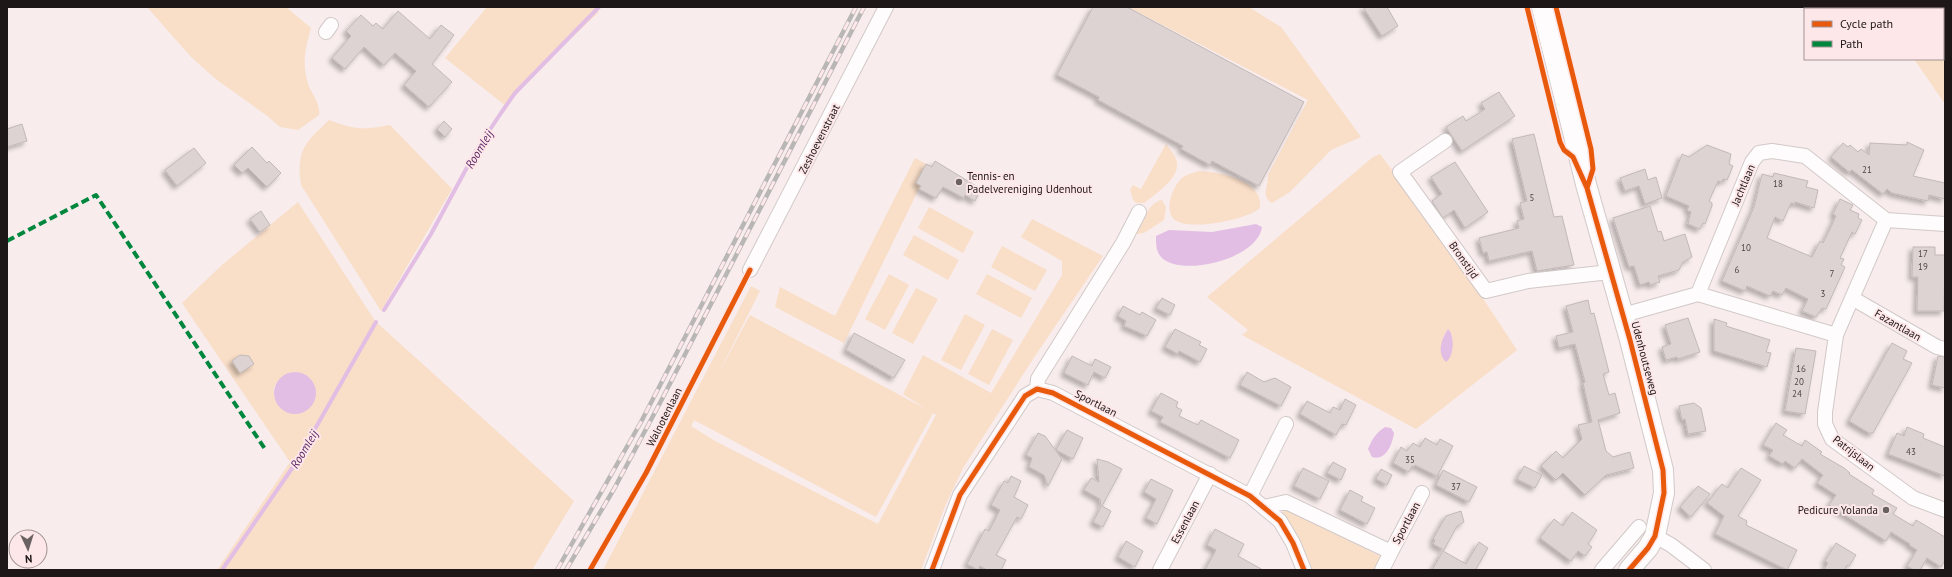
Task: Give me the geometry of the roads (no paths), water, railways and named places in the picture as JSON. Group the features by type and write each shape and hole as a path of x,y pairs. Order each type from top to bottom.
{"street":[{"name":"Zeshoevenstraat","path":"750,270 886,7"},
{"name":"Udenhoutseweg","path":"1542,7 1587,188 1623,315 1662,470 1664,493 1647,532"},
{"name":"Bronstijd","path":"1445,141 1400,172 1486,291 1528,281 1610,272"},
{"name":"Jachtlaan","path":"1698,294 1752,162 1760,153 1772,151 1805,156 1886,220"},
{"path":"932,570 960,495 1025,396 1037,389 1038,379 1123,242 1139,212"},
{"path":"1886,220 1945,224"},
{"name":"Patrijslaan","path":"1886,220 1836,335 1825,412 1825,424 1832,439 1913,498 1945,510"},
{"path":"1623,315 1698,294 1836,335"},
{"name":"Fazantlaan","path":"1852,298 1937,347 1945,348"},
{"name":"Sportlaan","path":"1037,389 1053,393 1250,496 1280,521 1293,543 1304,570"},
{"path":"1250,496 1286,424"},
{"name":"Essenlaan","path":"1160,570 1210,474"},
{"name":"Sportlaan","path":"1382,570 1422,493"},
{"name":"Sportlaan","path":"1264,507 1286,502 1391,552"},
{"path":"1602,570 1647,532"},
{"path":"1629,570 1648,548 1647,532"},
{"path":"1647,532 1675,547 1704,570"}],"waterway":[{"name":"Roomleij","path":"384,310 431,234 477,149 515,93 599,7"},
{"name":"Roomleij","path":"222,570 295,464 376,322"}],"railway":[{"path":"557,570 641,422 856,7"},
{"path":"566,570 614,489 661,401 864,7"}],"place":[{"name":"Tennis- en Padelvereniging Udenhout","path":"959,182"},
{"name":"Pedicure Yolanda","path":"1886,510"}]}
